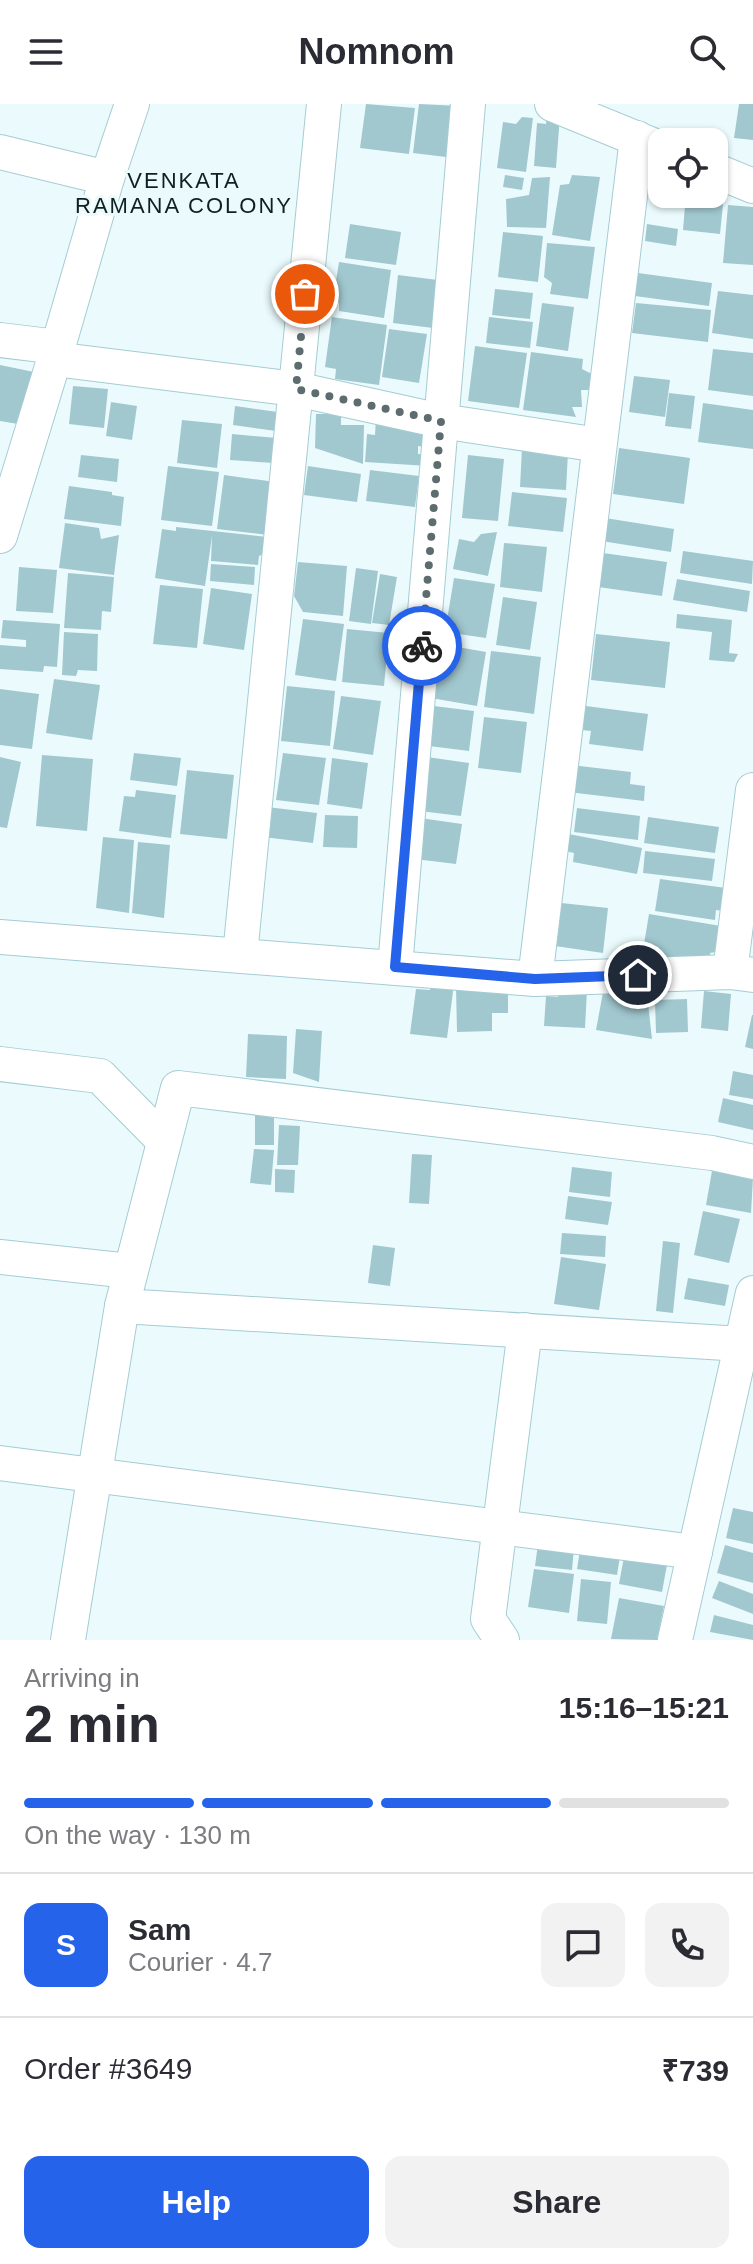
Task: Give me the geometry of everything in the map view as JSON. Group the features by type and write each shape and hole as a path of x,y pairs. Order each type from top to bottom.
{"street":[{"path":"0,536 132,104"},
{"path":"240,955 324,104"},
{"path":"395,967 468,104"},
{"path":"535,979 637,131 552,104"},
{"path":"0,152 107,178"},
{"path":"728,176 753,186"},
{"path":"0,340 56,353 296,389 441,421 599,445"},
{"path":"0,937 535,979 742,974 753,790"},
{"path":"0,1064 100,1076 164,1141"},
{"path":"68,1640 122,1306 178,1088 712,1153 753,1162"},
{"path":"0,1257 130,1271"},
{"path":"675,1640 753,1293"},
{"path":"122,1306 742,1344"},
{"path":"502,1640 488,1619 525,1330"},
{"path":"0,1463 695,1552"}],"building":[{"path":"366,104 415,108 409,154 360,148"},
{"path":"419,104 459,106 454,158 413,153"},
{"path":"739,104 753,104 753,140 734,138"},
{"path":"547,114 560,115 556,168 534,166 537,123 546,124"},
{"path":"522,117 533,118 526,172 497,168 503,122 516,124"},
{"path":"505,175 524,178 522,190 503,187"},
{"path":"572,175 600,177 590,241 552,235 560,185 569,184"},
{"path":"550,177 546,228 507,227 506,199 529,195 532,178"},
{"path":"728,205 753,207 753,265 723,263"},
{"path":"685,208 723,208 720,234 683,230"},
{"path":"350,224 401,232 396,265 345,258"},
{"path":"647,224 678,229 676,246 645,241"},
{"path":"503,232 543,236 538,282 498,277"},
{"path":"547,243 595,247 588,299 550,294 552,283 544,277"},
{"path":"339,262 391,270 384,318 339,311 339,303 333,300"},
{"path":"638,273 712,283 709,306 635,296"},
{"path":"398,275 438,280 433,328 393,323"},
{"path":"495,289 533,293 530,319 492,315"},
{"path":"718,291 753,295 753,339 712,333"},
{"path":"542,303 574,307 568,351 536,346"},
{"path":"636,303 711,310 708,342 632,333"},
{"path":"332,317 387,325 379,385 335,379 336,369 325,367"},
{"path":"489,317 533,322 530,348 486,343"},
{"path":"389,329 427,334 419,383 382,377"},
{"path":"475,346 527,353 519,408 468,401"},
{"path":"713,349 753,353 753,396 708,390"},
{"path":"531,352 583,359 582,369 592,374 592,390 581,390 582,407 572,407 576,417 523,410"},
{"path":"0,365 39,373 24,425 0,421"},
{"path":"634,376 670,380 665,417 629,412"},
{"path":"73,386 108,389 104,428 69,424"},
{"path":"669,393 695,396 691,429 665,426"},
{"path":"111,402 137,406 132,440 106,436"},
{"path":"703,403 753,410 753,449 698,442"},
{"path":"235,406 278,412 276,431 233,425"},
{"path":"316,414 341,414 341,425 364,425 363,464 315,448"},
{"path":"376,417 428,428 426,447 418,446 418,454 428,455 428,466 365,462 367,434 375,435"},
{"path":"182,420 222,424 217,468 177,463"},
{"path":"232,434 277,438 274,463 230,460"},
{"path":"522,448 568,452 566,490 520,487"},
{"path":"619,448 690,458 684,504 613,494"},
{"path":"81,455 119,459 117,482 78,477"},
{"path":"468,455 504,459 498,521 462,518"},
{"path":"168,466 219,472 212,526 161,520"},
{"path":"308,466 361,474 357,502 304,495"},
{"path":"370,470 419,476 415,507 366,501"},
{"path":"224,475 275,482 268,535 217,529"},
{"path":"69,486 112,492 112,495 124,497 121,526 64,519"},
{"path":"512,492 567,498 563,532 508,526"},
{"path":"599,517 674,529 671,552 595,540"},
{"path":"65,523 99,528 101,539 119,535 114,575 59,568"},
{"path":"176,527 267,537 266,553 259,556 258,565 211,561 212,536 205,586 155,578 162,529 176,531"},
{"path":"497,532 488,576 453,569 459,539 474,542 481,534"},
{"path":"504,543 547,547 542,592 500,587"},
{"path":"683,551 753,561 752,584 680,573"},
{"path":"603,553 667,562 662,596 598,587"},
{"path":"298,562 347,566 343,616 303,612 294,596"},
{"path":"211,564 255,567 254,585 210,581"},
{"path":"19,567 57,570 53,613 16,611"},
{"path":"356,568 378,571 371,624 349,621"},
{"path":"68,573 114,577 111,612 102,611 101,630 64,628"},
{"path":"380,574 397,577 389,625 372,623"},
{"path":"454,578 495,584 486,638 445,632"},
{"path":"677,579 750,591 747,612 673,600"},
{"path":"160,585 203,589 197,648 153,644"},
{"path":"211,588 252,594 244,650 203,644"},
{"path":"503,597 537,602 530,650 496,645"},
{"path":"677,614 732,620 729,653 738,654 734,662 709,660 712,632 676,628"},
{"path":"303,619 344,624 336,681 295,675"},
{"path":"3,620 60,624 57,667 44,666 43,672 0,669 0,645 26,647 26,640 1,638"},
{"path":"347,629 389,633 384,686 342,682"},
{"path":"64,632 98,634 97,671 78,670 76,676 62,675"},
{"path":"596,634 670,642 665,688 591,680"},
{"path":"441,644 486,652 477,706 431,698"},
{"path":"491,651 541,657 534,714 484,707"},
{"path":"54,679 100,685 92,740 46,733"},
{"path":"287,686 335,691 330,746 281,741"},
{"path":"0,689 39,694 32,749 0,745"},
{"path":"341,696 381,701 373,755 333,749"},
{"path":"434,706 474,711 469,751 429,746"},
{"path":"586,706 648,714 643,751 589,744 591,731 582,730"},
{"path":"484,717 527,722 521,773 478,768"},
{"path":"134,753 181,758 177,786 130,780"},
{"path":"283,753 326,758 319,805 276,800"},
{"path":"42,755 93,759 87,831 36,826"},
{"path":"0,757 21,762 7,828 0,827"},
{"path":"427,757 469,763 461,816 420,811"},
{"path":"332,758 368,763 362,809 327,804"},
{"path":"571,765 631,772 630,784 645,786 644,801 568,792"},
{"path":"187,770 234,775 227,839 180,834"},
{"path":"136,790 176,795 171,838 119,831 124,796 135,797"},
{"path":"267,807 317,813 313,843 263,837"},
{"path":"577,808 640,816 638,840 574,832"},
{"path":"325,815 358,816 357,848 323,847"},
{"path":"648,817 719,827 715,853 644,843"},
{"path":"420,818 462,824 456,864 415,859"},
{"path":"558,832 642,848 637,874 573,862 574,853 555,849"},
{"path":"103,837 134,840 129,913 96,908"},
{"path":"138,842 170,845 164,918 132,913"},
{"path":"645,851 715,859 712,881 643,873"},
{"path":"660,879 726,888 723,911 716,910 715,920 655,911"},
{"path":"552,902 608,908 603,953 555,946"},
{"path":"649,914 721,926 716,952 710,953 713,968 642,956"},
{"path":"431,981 454,984 447,1038 410,1034 416,989 430,990"},
{"path":"456,987 508,987 508,1013 492,1013 492,1031 457,1032"},
{"path":"604,987 647,994 652,1039 596,1030"},
{"path":"559,988 587,990 585,1028 544,1026 546,996 558,997"},
{"path":"704,991 731,994 728,1031 701,1028"},
{"path":"687,999 688,1032 656,1033 655,1000"},
{"path":"753,1015 753,1049 745,1047"},
{"path":"296,1029 322,1031 319,1082 293,1073"},
{"path":"248,1034 287,1036 286,1079 246,1077"},
{"path":"733,1071 753,1075 753,1099 729,1095"},
{"path":"723,1098 753,1105 753,1130 718,1122"},
{"path":"255,1115 274,1115 274,1145 255,1145"},
{"path":"279,1125 300,1126 298,1165 277,1165"},
{"path":"254,1149 274,1150 271,1185 250,1183"},
{"path":"412,1154 432,1155 429,1204 409,1203"},
{"path":"572,1167 612,1172 610,1197 569,1192"},
{"path":"275,1169 295,1170 294,1193 275,1192"},
{"path":"712,1171 753,1178 751,1213 706,1205"},
{"path":"568,1196 612,1202 608,1225 565,1219"},
{"path":"703,1211 740,1219 729,1263 694,1255"},
{"path":"562,1233 606,1236 605,1257 560,1254"},
{"path":"663,1241 680,1243 673,1313 656,1311"},
{"path":"373,1245 395,1248 390,1286 368,1283"},
{"path":"561,1257 606,1264 599,1310 554,1304"},
{"path":"688,1278 729,1285 725,1306 684,1299"},
{"path":"733,1508 753,1512 753,1544 726,1538"},
{"path":"584,1525 624,1531 617,1575 577,1569"},
{"path":"538,1544 574,1548 572,1570 535,1566"},
{"path":"725,1545 753,1553 753,1583 717,1573"},
{"path":"626,1546 669,1554 662,1592 619,1584"},
{"path":"534,1569 574,1574 569,1613 528,1607"},
{"path":"581,1579 611,1582 607,1624 577,1621"},
{"path":"719,1581 753,1594 753,1614 712,1598"},
{"path":"619,1598 664,1606 657,1640 611,1639"},
{"path":"714,1615 753,1625 753,1640 710,1632"}],"way so far":[{"path":"305,294 296,389 441,421 422,646"}],"district":[{"name":"VENKATA RAMANA COLONY","path":"184,192"}],"route":[{"path":"422,646 395,967 535,979 638,975"}]}
